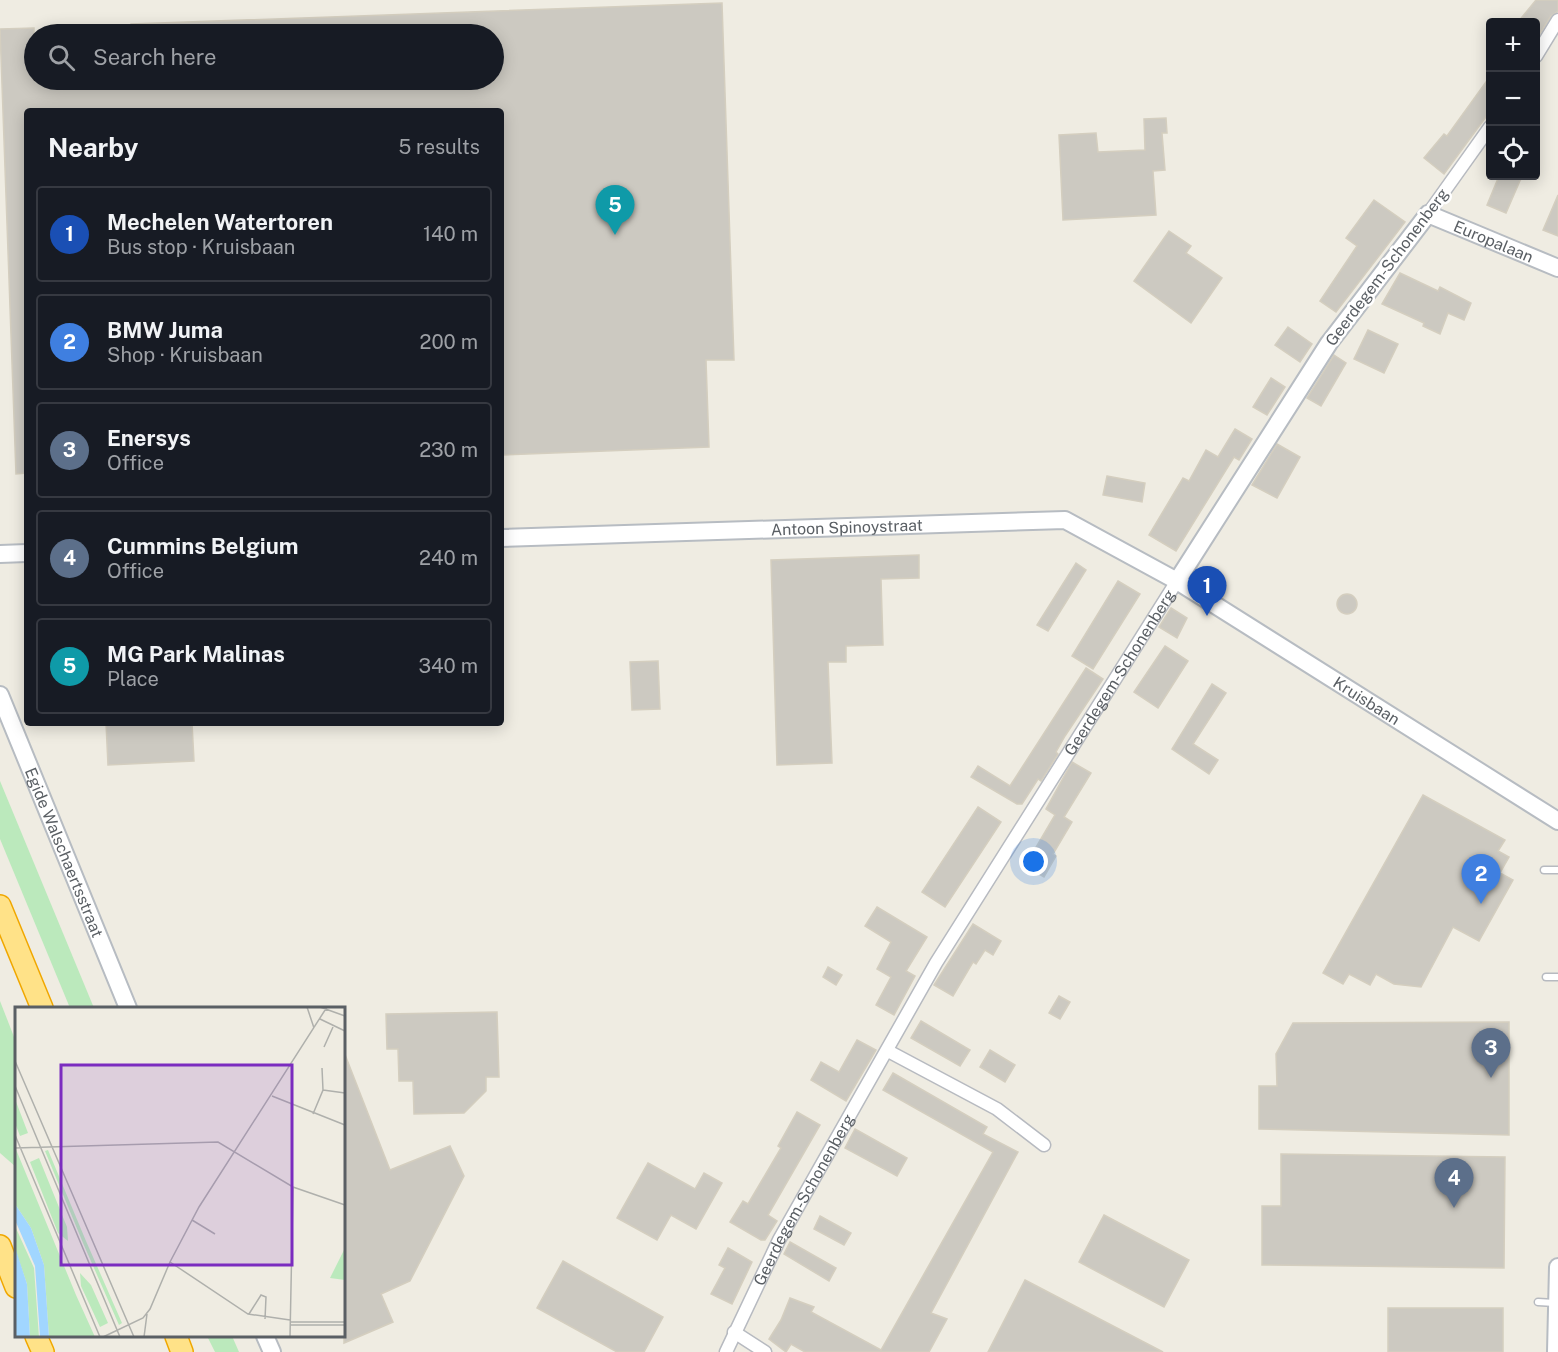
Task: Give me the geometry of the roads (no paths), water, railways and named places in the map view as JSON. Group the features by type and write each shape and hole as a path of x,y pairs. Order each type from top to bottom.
{"highway":[{"path":"0,906 42,1007"},
{"path":"0,1246 15,1284"},
{"path":"37,1337 43,1352"},
{"path":"177,1337 182,1352"}],"street":[{"path":"1540,49 1558,20"},
{"name":"Geerdegem-Schonenberg","path":"726,1352 779,1240 936,963 1329,343 1486,135"},
{"name":"Europalaan","path":"1428,214 1558,268"},
{"name":"Antoon Spinoystraat","path":"504,538 1065,520 1177,581"},
{"path":"0,554 24,553"},
{"name":"Kruisbaan","path":"1177,581 1558,821"},
{"name":"Egide Walschaertsstraat","path":"0,695 128,1007"},
{"path":"888,1051 997,1109 1044,1144"},
{"path":"1556,1352 1558,1267"},
{"path":"735,1332 765,1352"},
{"path":"266,1337 272,1352"}],"lane":[{"path":"1544,870 1558,870"},
{"path":"1546,977 1558,977"},
{"path":"1538,1302 1557,1303"}],"place":[{"name":"MG Park Malinas","path":"615,235"},
{"name":"Mechelen Watertoren","path":"1207,616"},
{"name":"BMW Juma","path":"1481,904"},
{"name":"Enersys","path":"1491,1078"},
{"name":"Cummins Belgium","path":"1454,1208"}]}
